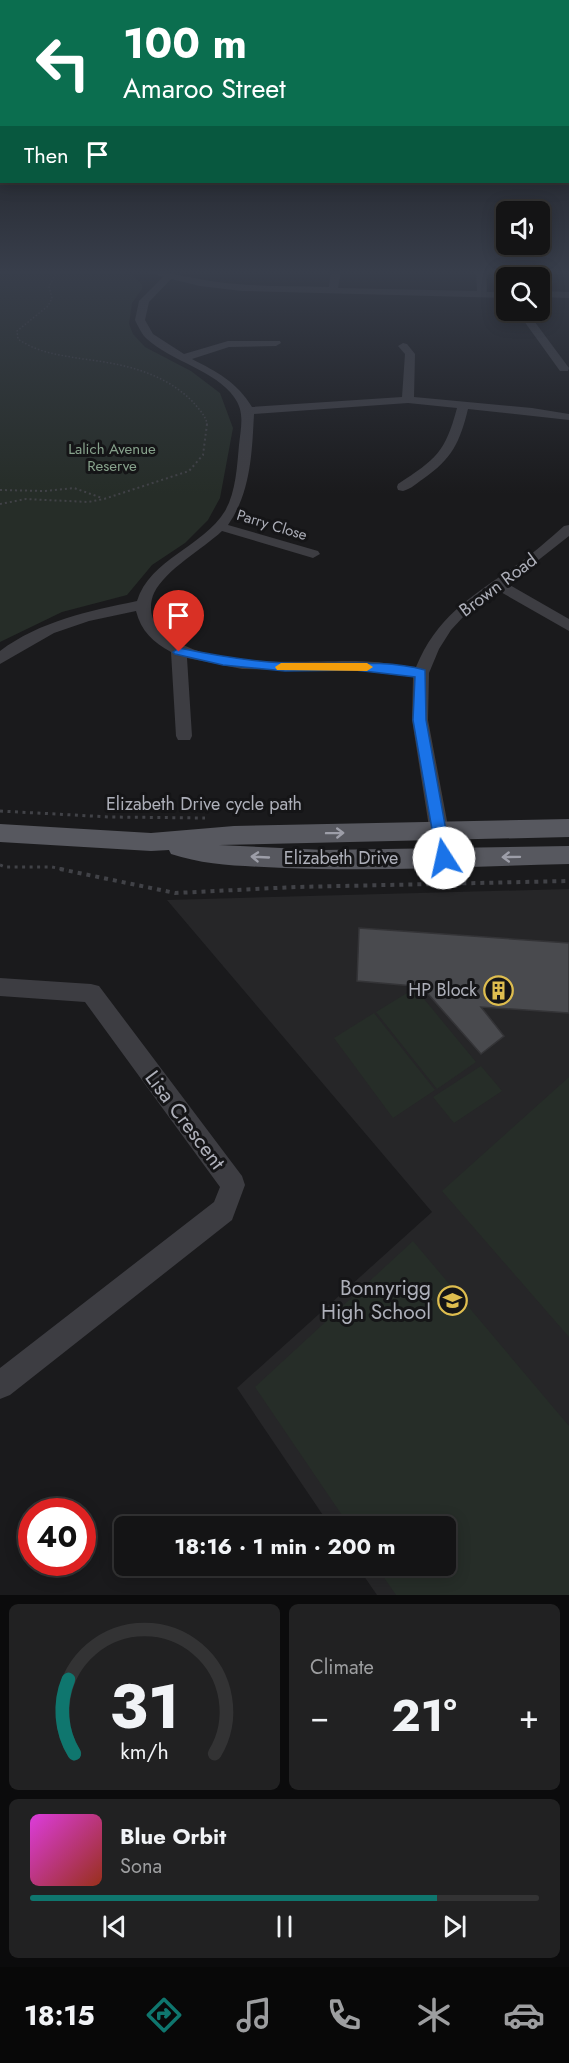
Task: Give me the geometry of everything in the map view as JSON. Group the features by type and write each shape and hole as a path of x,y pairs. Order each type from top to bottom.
{"main road":[{"name":"Elizabeth Drive","path":"151,842 234,835 569,828"},
{"name":"Elizabeth Drive","path":"0,833 151,842 220,855 282,859 569,855"}],"street":[{"path":"160,345 220,377 237,393 248,411 240,485 232,509 222,526 194,551 161,573 147,590 141,605 147,624 163,642 179,652 223,661 285,667 355,666 421,673"},
{"path":"183,358 223,345"},
{"path":"547,345 564,369"},
{"path":"403,346 410,354 408,400"},
{"path":"248,411 408,400 569,417"},
{"path":"403,487 446,457 455,440 463,405"},
{"name":"Parry Close","path":"222,526 313,554"},
{"name":"Brown Road","path":"444,858 420,720 421,673 431,649 446,627 464,609 499,585 569,529"},
{"path":"499,585 569,626"},
{"path":"0,659 11,649 42,632 79,618 141,605"},
{"path":"179,652 184,736"},
{"name":"Lisa Crescent","path":"0,987 91,993 233,1185 223,1211 0,1385"}],"path":[{"path":"0,504 26,498 88,502 104,499 177,476 200,463 206,442 207,421 190,397 155,375 108,363 43,352 26,345"},
{"path":"0,490 45,491 74,488 104,499"},
{"name":"Elizabeth Drive cycle path","path":"0,811 110,817 211,818"},
{"path":"0,865 5,867 52,867 176,893 569,881"}],"shaded area":[{"name":"Bonnyrigg High School","path":"569,889 569,1595 377,1595 364,1576 456,1576 456,1516 324,1516 237,1388 432,1212 167,900"}],"green space":[{"name":"Lalich Avenue Reserve","path":"0,345 144,345 191,371 220,393 233,428 220,498 208,520 185,543 152,565 127,595 62,612 0,642"},
{"path":"415,988 476,1062 437,1089 376,1012"},
{"path":"374,1013 435,1090 393,1118 334,1038"},
{"path":"481,1066 502,1091 454,1123 433,1097"},
{"path":"569,1077 569,1337 442,1191"},
{"path":"413,1241 569,1426 569,1595 396,1595 383,1576 456,1576 456,1516 343,1516 255,1387"}],"building":[{"name":"HP Block","path":"359,928 569,943 569,1013 481,1007 504,1036 481,1054 429,995 425,987 357,981"}],"slow traffic":[{"path":"281,667 367,667"}],"place":[{"name":"HP Block","path":"498,990"},
{"name":"Bonnyrigg High School","path":"452,1300"}],"route":[{"path":"179,652 223,661 285,667 355,666 421,673 420,720 444,858"}]}
